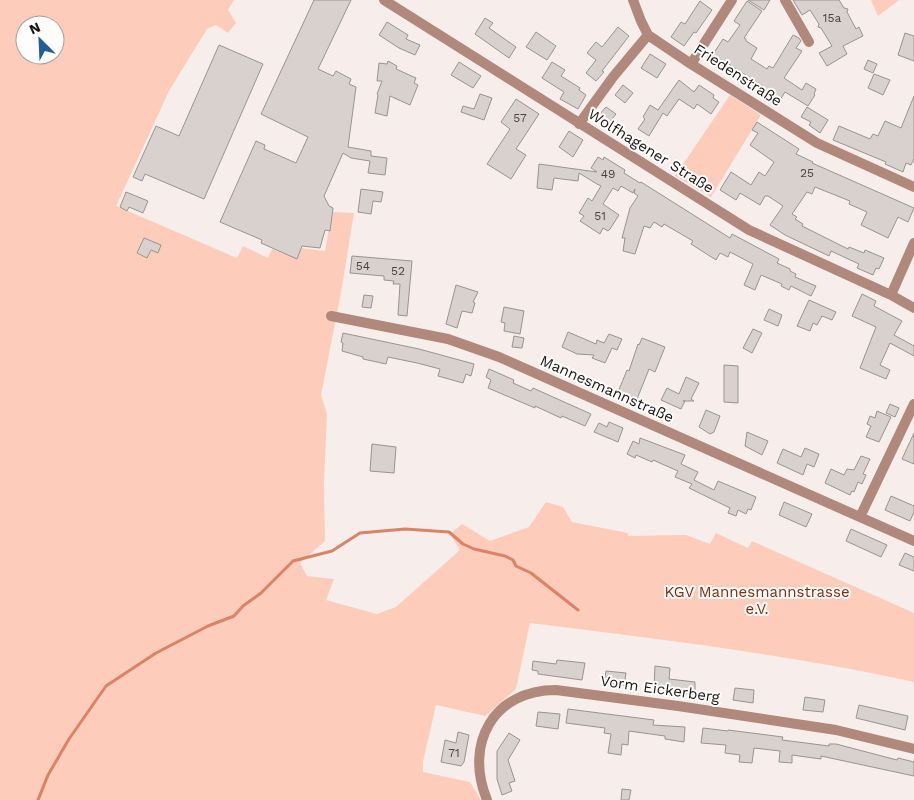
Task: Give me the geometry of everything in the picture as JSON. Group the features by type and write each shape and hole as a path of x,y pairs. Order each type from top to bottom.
{"street":[{"name":"Wolfhagener Straße","path":"384,0 749,230 914,308"},
{"path":"579,124 613,77 648,34 641,22 633,0"},
{"path":"691,64 732,0"},
{"path":"785,0 809,42"},
{"name":"Friedenstraße","path":"648,34 691,64 817,143 914,187"},
{"path":"890,295 914,243"},
{"name":"Mannesmannstraße","path":"332,316 448,339 499,357 914,541"},
{"path":"860,517 914,404"},
{"name":"Vorm Eickerberg","path":"487,800 482,787 478,762 480,746 485,731 493,718 509,702 520,696 543,690 556,690 678,706 836,730 914,749"}],"green space":[{"name":"KGV Mannesmannstrasse e.V.","path":"0,0 234,0 228,10 236,23 228,33 216,25 207,29 169,91 116,206 237,258 243,246 268,258 272,249 296,258 301,248 325,251 332,212 354,213 321,395 327,414 324,482 325,541 300,563 307,576 334,579 326,600 377,614 396,607 460,550 450,534 462,524 490,541 529,527 546,502 563,507 572,522 628,533 628,536 686,535 710,544 716,533 748,548 752,541 914,613 914,682 770,655 530,623 516,689 485,716 436,705 423,762 423,772 470,782 481,800 0,800"},
{"path":"871,0 899,0 878,16"},
{"path":"730,95 761,115 711,197 675,176"}],"building":[{"path":"314,0 351,0 318,69 333,76 336,71 351,79 349,84 356,87 348,147 371,151 371,156 387,158 385,175 368,173 370,161 351,158 343,153 324,196 329,206 333,208 330,231 325,230 320,248 302,246 297,259 261,243 262,240 220,222 256,141 265,145 264,149 296,163 308,137 261,114"},
{"path":"748,0 770,0 764,10"},
{"path":"793,0 839,0 844,8 848,9 847,12 856,29 859,27 863,36 843,46 847,54 827,66 819,53 832,46 821,28 818,27 819,24 810,10 802,15"},
{"path":"700,1 712,10 684,46 671,37 681,22 685,24"},
{"path":"747,1 762,11 744,38 757,48 751,59 767,69 769,66 773,68 793,35 801,41 796,48 802,51 784,78 802,90 806,83 816,89 815,95 808,106 785,92 780,100 762,89 763,86 727,63 724,68 710,59 723,39 728,42 740,25 734,21"},
{"path":"485,18 493,23 489,28 516,47 509,58 475,34"},
{"path":"387,22 408,35 406,39 420,45 415,55 399,48 379,35"},
{"path":"618,27 629,36 596,81 586,73 596,60 587,53 596,42 602,47"},
{"path":"536,32 556,46 547,60 526,47"},
{"path":"905,33 914,36 914,61 898,55"},
{"path":"219,45 263,64 204,199 145,174 142,181 133,177 156,126 179,136"},
{"path":"650,54 666,64 657,78 641,68"},
{"path":"868,60 877,64 873,73 864,69"},
{"path":"388,61 397,66 396,69 416,78 414,83 418,85 410,105 390,96 387,116 375,113 377,94 382,81 377,81 379,63 387,64"},
{"path":"459,62 481,76 473,88 451,75"},
{"path":"552,62 565,70 561,76 580,88 579,90 586,95 578,109 560,99 564,92 542,78"},
{"path":"874,74 890,80 883,95 868,88"},
{"path":"679,80 694,92 699,85 714,95 713,98 719,102 711,114 697,104 694,109 679,99 667,116 663,113 649,136 638,129 645,119 643,117 650,105 658,110"},
{"path":"623,85 633,93 625,103 615,95"},
{"path":"480,94 492,98 484,120 461,112 463,106 474,109"},
{"path":"914,96 914,159 911,165 906,163 903,172 885,164 886,162 833,140 839,126 870,139 873,134 878,136 885,121 901,128"},
{"path":"516,99 539,114 516,149 526,155 511,179 487,164 510,129 501,122"},
{"path":"606,107 616,114 609,123 599,115"},
{"path":"807,107 828,120 820,133 809,125 811,122 801,117"},
{"path":"757,122 799,149 796,154 812,163 914,208 908,222 898,217 888,238 861,225 867,212 849,204 850,201 815,187 812,194 807,192 792,214 797,217 795,219 803,224 802,226 848,249 849,247 864,253 865,250 884,258 879,269 876,268 873,275 857,268 859,264 831,251 829,256 785,235 770,225 783,206 768,196 765,196 760,205 740,193 736,200 720,190 731,172 751,185 759,172 765,176 774,162 750,145 758,133 752,130"},
{"path":"569,131 583,140 573,157 559,147"},
{"path":"598,157 603,160 604,157 625,170 624,173 730,238 732,234 779,259 777,263 790,269 790,271 796,274 795,277 816,286 811,296 791,286 789,290 781,286 782,284 761,275 755,290 744,285 753,264 730,252 728,257 720,253 716,260 691,244 693,241 664,224 662,227 654,222 650,228 644,226 635,254 623,251 625,238 622,238 630,208 638,196 634,193 635,189 633,193 621,186 618,191 613,188 603,204 619,215 608,231 603,228 600,234 580,221 584,216 579,213 588,198 592,201 601,186 579,173 578,181 554,178 552,190 537,188 539,164 597,172 591,168"},
{"path":"361,189 383,192 381,202 373,201 371,214 358,212"},
{"path":"126,192 148,201 143,213 129,207 127,211 120,207"},
{"path":"144,238 161,245 158,253 151,250 147,258 137,253"},
{"path":"352,256 412,261 407,316 398,315 400,284 393,284 394,281 384,280 384,276 350,273"},
{"path":"456,285 478,292 473,302 475,303 472,313 462,311 457,328 446,324"},
{"path":"862,294 876,301 874,306 902,321 894,335 914,346 914,356 890,343 880,365 890,370 886,379 860,368 876,327 852,316"},
{"path":"364,295 373,296 371,308 362,307"},
{"path":"809,300 836,312 832,320 822,316 817,325 813,323 810,331 797,326"},
{"path":"504,307 524,311 520,334 504,331 505,323 501,322"},
{"path":"769,309 782,315 778,326 764,320"},
{"path":"753,329 762,333 752,353 743,348"},
{"path":"568,332 596,344 597,340 604,343 609,334 622,339 617,350 612,348 605,363 592,358 594,355 577,354 562,347"},
{"path":"343,333 419,349 474,364 471,376 466,374 463,383 438,376 440,369 417,363 388,357 386,364 363,359 363,357 342,351"},
{"path":"514,336 524,338 522,348 512,347"},
{"path":"642,338 665,347 655,372 649,369 637,399 618,392 627,370 629,371 638,344"},
{"path":"724,365 738,366 738,403 724,402"},
{"path":"489,369 514,380 513,383 531,391 533,388 591,414 585,426 488,388 491,380 486,377"},
{"path":"686,377 699,383 691,399 694,401 685,401 681,409 661,400 667,388 679,394"},
{"path":"890,404 899,408 895,417 886,413"},
{"path":"706,410 720,416 714,432 710,434 699,427"},
{"path":"877,411 891,417 879,442 866,437 871,426 867,424 870,416 875,418"},
{"path":"609,422 623,428 618,442 594,432 599,423 607,427"},
{"path":"747,432 768,441 762,455 745,446"},
{"path":"914,433 914,464 902,459"},
{"path":"640,438 685,455 681,464 698,472 694,480 714,490 718,481 756,497 751,510 748,509 746,514 738,510 736,516 728,513 730,508 689,488 692,484 675,477 678,471 653,460 652,462 636,455 635,458 627,454 633,441 639,444"},
{"path":"372,444 396,447 394,473 370,471"},
{"path":"805,448 819,454 814,467 807,464 803,475 777,463 783,449 801,457"},
{"path":"861,456 870,459 863,474 866,475 862,484 858,482 854,492 852,491 850,495 825,483 831,469 844,475 847,469 854,470"},
{"path":"891,496 914,506 914,512 910,521 885,510"},
{"path":"784,502 812,514 806,527 779,515"},
{"path":"851,529 887,545 881,557 846,541"},
{"path":"905,553 914,557 914,571 899,565"},
{"path":"557,660 585,663 582,680 538,674 538,671 532,670 533,661 556,664"},
{"path":"655,666 670,668 669,679 695,682 695,695 654,687"},
{"path":"606,671 626,673 624,686 604,683"},
{"path":"735,688 754,690 753,703 733,700"},
{"path":"805,697 825,700 823,712 803,710"},
{"path":"859,705 908,716 905,730 856,718"},
{"path":"568,709 654,720 653,725 685,727 684,742 665,739 665,736 629,731 628,745 622,744 621,755 608,753 611,734 604,733 605,728 566,723"},
{"path":"538,712 560,714 558,729 536,726"},
{"path":"703,728 783,737 782,740 829,746 829,744 836,744 897,760 898,758 914,762 914,776 821,756 821,759 792,755 792,763 779,762 780,751 754,748 752,763 739,762 740,755 725,753 726,745 701,743"},
{"path":"458,732 469,735 464,762 461,766 441,762 445,740 456,743"},
{"path":"509,733 520,740 508,760 515,781 509,783 512,791 502,795 497,779 497,751"},
{"path":"622,789 631,790 629,800 621,800"}],"waterway":[{"path":"38,800 48,775 69,739 106,686 156,653 208,626 234,616 243,606 261,593 293,561 332,551 360,533 405,529 449,532 463,544 474,549 505,556 513,560 516,566 531,573 578,610"}]}
